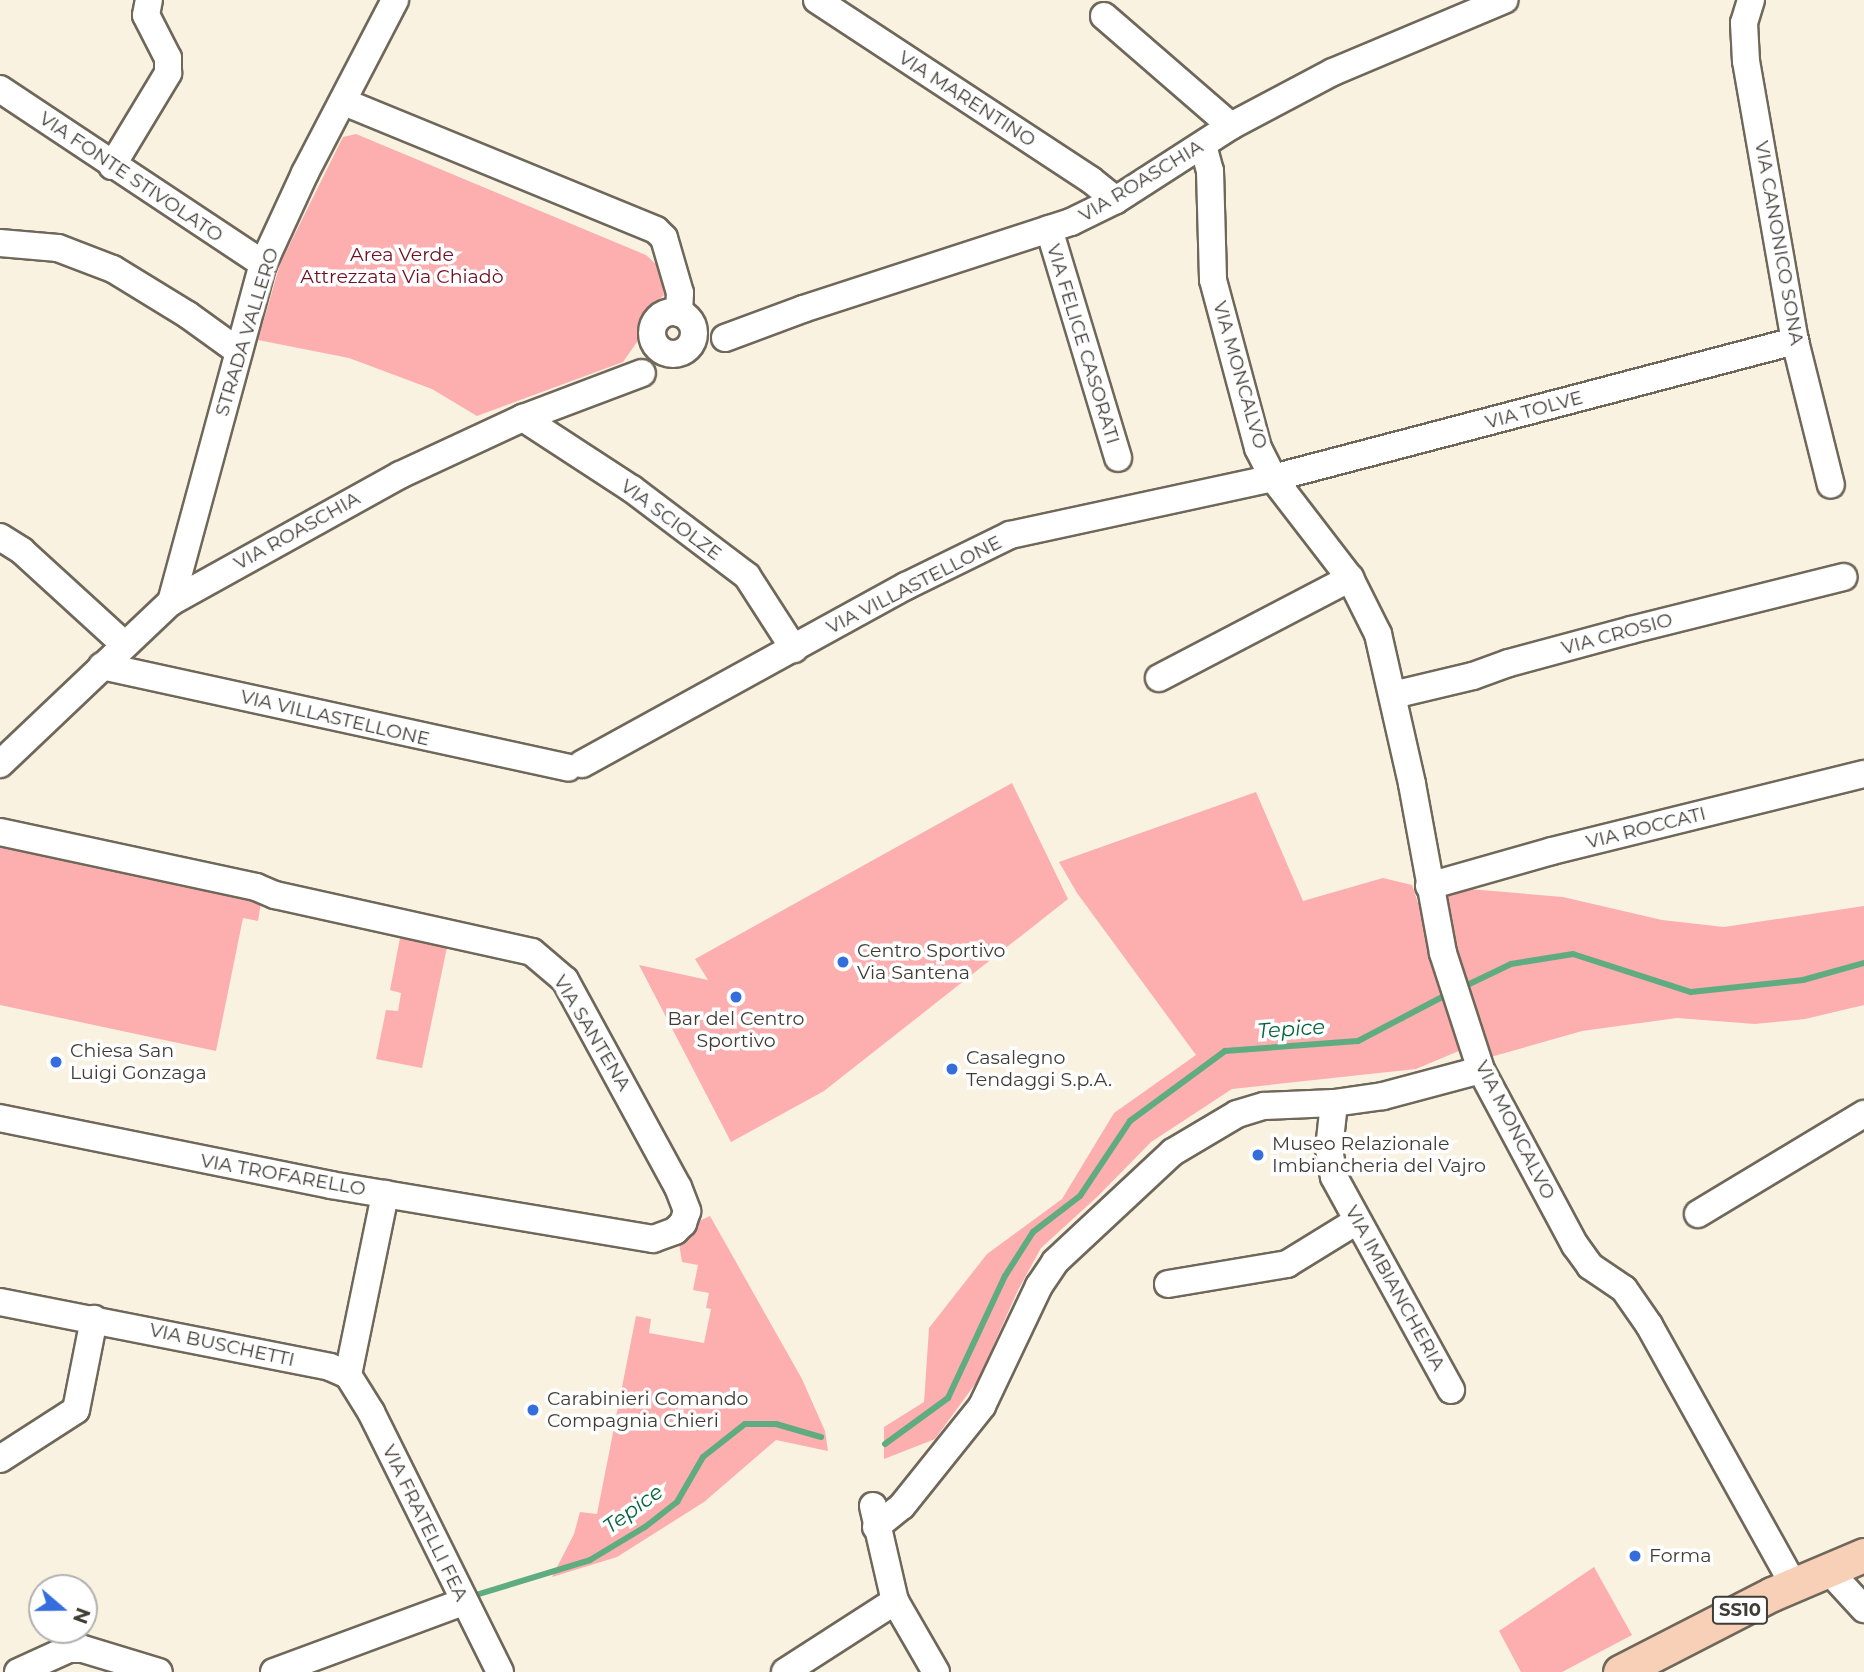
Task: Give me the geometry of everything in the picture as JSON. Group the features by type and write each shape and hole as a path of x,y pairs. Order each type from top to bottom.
{"main road":[{"name":"SS10","path":"1620,1672 1794,1585 1864,1555"}],"street":[{"path":"112,166 168,73 168,58 146,15 149,0"},
{"name":"STRADA VALLERO","path":"171,602 263,264 305,173 395,0"},
{"name":"VIA MARENTINO","path":"817,0 1091,180 1115,200"},
{"name":"VIA ROASCHIA","path":"0,764 171,602 400,475 523,418 642,373 677,337 724,338 803,309 1049,229 1115,200 1231,126 1460,7 1504,0"},
{"name":"VIA CANONICO SONA","path":"1751,0 1744,23 1746,61 1795,341 1831,485"},
{"path":"1104,16 1231,126"},
{"name":"VIA FONTE STIVOLATO","path":"0,89 263,264"},
{"path":"344,102 656,230 664,238 680,293 677,337"},
{"name":"VIA MONCALVO","path":"1203,145 1210,171 1213,280 1258,448 1273,478 1350,578 1378,634 1393,695 1443,953 1479,1064 1574,1245 1590,1266 1624,1289 1649,1325 1794,1585"},
{"name":"VIA FELICE CASORATI","path":"1049,229 1118,458"},
{"path":"0,243 58,248 113,269 188,315 238,351"},
{"name":"VIA TOLVE","path":"1273,478 1795,341"},
{"name":"VIA SCIOLZE","path":"523,418 632,489 747,576 794,649"},
{"name":"VIA VILLASTELLONE","path":"102,666 575,766 906,586 1010,535 1273,478"},
{"path":"0,537 22,551 125,645"},
{"name":"VIA CROSIO","path":"1393,695 1472,676 1631,630 1843,577"},
{"path":"1158,678 1350,578"},
{"name":"VIA ROCCATI","path":"1429,886 1552,851 1864,774"},
{"name":"VIA SANTENA","path":"0,832 256,887 275,895 532,952 565,979 678,1187 687,1211 683,1223 676,1231 653,1239 385,1194"},
{"path":"936,1672 895,1601 875,1517 902,1506 982,1406 1039,1286 1055,1262 1173,1152 1237,1114 1264,1105 1334,1104 1382,1096 1479,1064"},
{"name":"VIA IMBIANCHERIA","path":"1334,1104 1329,1149 1334,1177 1451,1390"},
{"path":"1698,1214 1864,1114"},
{"name":"VIA TROFARELLO","path":"0,1118 209,1162 385,1194 348,1376"},
{"path":"1168,1284 1287,1264 1357,1221"},
{"name":"VIA BUSCHETTI","path":"0,1301 330,1367 348,1376"},
{"path":"0,1459 76,1410 94,1319"},
{"name":"VIA FRATELLI FEA","path":"348,1376 370,1412 500,1672"},
{"path":"1829,1571 1864,1609"},
{"path":"785,1672 895,1601"},
{"path":"274,1672 463,1602"},
{"path":"18,1672 69,1650 83,1649 159,1672"}],"green space":[{"name":"Area Verde Attrezzata Via Chiadò","path":"356,134 646,255 659,267 664,295 642,317 637,342 623,362 477,416 432,389 349,358 258,340 280,264 343,137"},
{"name":"Centro Sportivo Via Santena","path":"1012,783 1068,899 824,1091 731,1142 639,965 708,980 695,959"},
{"path":"1256,792 1303,901 1383,878 1412,885 1434,951 1453,943 1445,887 1563,897 1662,920 1724,927 1864,906 1864,1005 1805,1019 1755,1024 1677,1018 1582,1031 1487,1058 1480,1042 1416,1069 1232,1089 1151,1142 1097,1197 1041,1248 1018,1290 978,1380 935,1439 884,1459 884,1427 924,1402 929,1328 987,1254 1062,1199 1114,1113 1196,1055 1077,893 1059,862"},
{"path":"0,845 262,897 258,921 243,918 216,1051 0,1005"},
{"path":"400,938 447,947 422,1068 376,1059 386,1010 398,1011 401,993 390,990"},
{"path":"710,1216 802,1379 825,1431 828,1451 776,1440 704,1502 617,1557 552,1577 574,1534 580,1512 597,1514 636,1316 651,1319 649,1333 704,1343 711,1309 706,1308 709,1293 693,1290 698,1265 682,1262 679,1243 692,1232 697,1222"},
{"path":"1594,1567 1632,1635 1562,1672 1521,1672 1499,1631"}],"waterway":[{"name":"Tepice","path":"1461,988 1511,964 1573,954 1691,992 1803,980 1864,963"},
{"name":"Tepice","path":"885,1444 948,1398 1005,1276 1033,1232 1080,1196 1130,1121 1225,1051 1358,1041 1448,994"},
{"name":"Tepice","path":"479,1594 590,1560 645,1527 677,1502 703,1457 745,1424 776,1424 821,1437"}],"place":[{"name":"Centro Sportivo Via Santena","path":"843,962"},
{"name":"Bar del Centro Sportivo","path":"736,997"},
{"name":"Chiesa San Luigi Gonzaga","path":"56,1062"},
{"name":"Casalegno Tendaggi S.p.A.","path":"952,1069"},
{"name":"Museo Relazionale Imbiancheria del Vajro","path":"1258,1155"},
{"name":"Carabinieri Comando Compagnia Chieri","path":"533,1410"},
{"name":"Forma","path":"1635,1556"}]}
